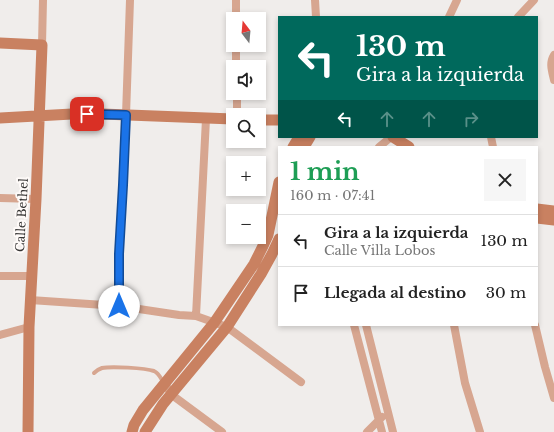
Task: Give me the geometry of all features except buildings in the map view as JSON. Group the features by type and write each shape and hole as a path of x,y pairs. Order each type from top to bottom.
{"street":[{"name":"Calle Bethel","path":"28,432 29,327 36,199 43,0"},
{"path":"119,306 119,254 130,0"},
{"path":"236,0 236,12"},
{"path":"315,0 316,16"},
{"path":"449,16 457,0"},
{"path":"519,16 534,0"},
{"path":"0,43 42,46"},
{"path":"554,55 551,60 554,80"},
{"path":"0,118 102,114 226,119"},
{"path":"196,316 206,118"},
{"path":"266,120 278,120"},
{"path":"380,146 391,138"},
{"path":"394,138 407,146"},
{"path":"132,432 134,425 143,410 214,323 254,264 268,235 278,187"},
{"path":"0,198 36,199"},
{"path":"538,209 554,211"},
{"path":"538,218 554,220"},
{"path":"145,432 163,404 227,327 261,274 278,241"},
{"path":"0,276 31,276"},
{"path":"30,300 119,306 196,316 227,327 301,382"},
{"path":"354,326 382,432"},
{"path":"366,326 393,432"},
{"path":"454,326 465,383 480,432"},
{"path":"534,326 554,398"},
{"path":"0,335 29,327"},
{"path":"165,384 172,395 222,432"},
{"path":"367,432 379,419 388,414"}],"lane":[{"path":"94,373 102,368 135,368 154,372 160,376 165,384"}],"route":[{"path":"87,114 126,115 119,254 119,306"}]}
